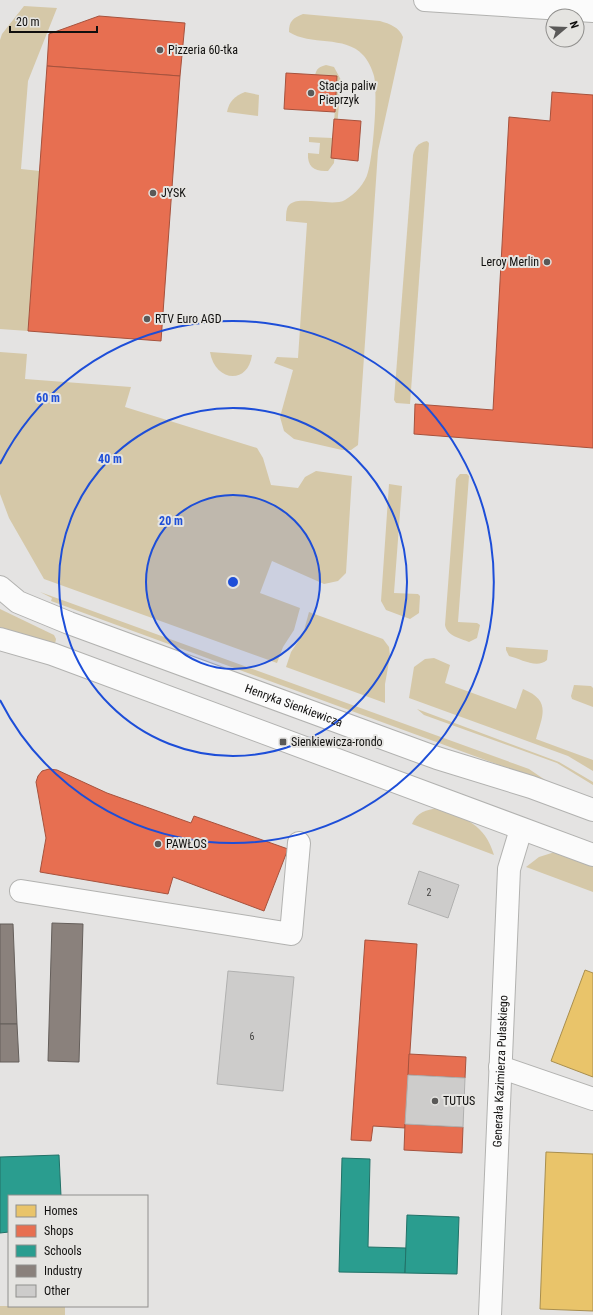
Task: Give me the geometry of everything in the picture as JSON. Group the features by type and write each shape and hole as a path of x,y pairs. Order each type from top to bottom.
{"main road":[{"path":"425,0 593,11"},
{"name":"Henryka Sienkiewicza","path":"0,588 18,602 69,624 437,758 531,787 593,810"},
{"path":"0,639 60,657 593,855"},
{"name":"Generała Kazimierza Pułaskiego","path":"490,1315 509,869 521,829"},
{"path":"21,891 291,934 299,843"},
{"path":"500,1067 593,1100"}],"shaded area":[{"path":"24,6 57,8 28,81 21,169 40,171 28,331 0,329 0,40 2,34"},
{"path":"303,14 380,21 397,28 403,37 378,151 358,445 351,450 342,450 294,439 284,431 280,417 293,370 274,363 277,357 298,358 307,223 286,221 287,209 290,204 296,202 339,202 345,200 356,192 365,181 372,153 375,84 370,65 363,55 356,49 347,45 307,39 289,32 292,20"},
{"path":"326,65 334,67 341,80 334,163 328,171 319,171 310,165 308,153 319,154 320,143 309,142 309,137 333,138 337,77 315,75 319,68"},
{"path":"245,92 259,95 258,116 227,112 233,99"},
{"path":"427,141 429,143 410,404 396,403 394,400 413,155 417,146"},
{"path":"0,352 27,354 25,379 131,387 125,407 257,448 263,458 271,485 298,488 305,477 316,471 352,476 346,573 338,581 324,584 272,561 260,593 300,608 294,630 283,647 277,663 44,579 9,518 0,494"},
{"path":"210,352 252,355 249,365 244,371 238,375 231,376 224,374 218,369 213,362"},
{"path":"460,474 467,474 469,476 458,622 477,623 480,625 477,638 469,642 448,632 445,625 456,479"},
{"path":"389,484 402,486 394,593 418,594 420,596 419,613 410,619 386,610 381,601"},
{"path":"40,592 529,769 551,784 51,601 52,598"},
{"path":"0,609 54,635 56,639 55,644 51,645 0,627"},
{"path":"309,612 383,639 389,647 390,656 385,684 385,703 286,667 291,652 303,634"},
{"path":"506,647 548,650 547,660 539,664 524,661 509,656"},
{"path":"434,658 450,665 445,683 516,709 523,689 532,694 538,699 543,710 536,739 593,760 593,771 568,756 409,698 414,667 425,659"},
{"path":"574,685 591,686 593,688 593,707 572,699 571,696"},
{"path":"417,709 559,762 593,782 593,785 557,763 424,715"},
{"path":"438,808 465,819 479,829 490,844 494,855 412,824 416,817 422,812"},
{"path":"558,851 593,865 593,892 526,867 539,857"},
{"path":"0,1306 65,1307 65,1315 0,1315"}],"building: Homes":[{"path":"585,970 593,973 593,1077 551,1061"},
{"path":"546,1152 593,1154 593,1311 540,1309"}],"building: Shops":[{"path":"99,16 185,23 180,76 47,66 49,34"},
{"path":"47,66 180,76 161,341 28,331"},
{"name":"Stacja paliw Pieprzyk","path":"286,73 337,76 335,112 284,109"},
{"name":"Leroy Merlin","path":"552,92 593,95 593,448 414,434 415,404 493,410 509,117 550,121"},
{"path":"334,119 361,121 358,161 331,158"},
{"name":"PAWŁOS","path":"49,769 57,770 107,793 191,823 194,816 288,849 264,911 173,877 168,894 40,872 46,838 36,782 42,771"},
{"path":"365,940 417,944 405,1128 373,1126 371,1141 351,1140"},
{"path":"409,1054 466,1057 465,1078 408,1075"},
{"path":"405,1124 463,1127 462,1153 404,1150"}],"building: Schools":[{"path":"59,1155 61,1195 8,1195 8,1232 0,1233 0,1157"},
{"path":"342,1158 370,1159 368,1247 406,1248 405,1273 339,1272"},
{"path":"407,1215 459,1217 457,1274 405,1273"}],"building: Industry":[{"path":"52,923 83,924 79,1062 48,1061"},
{"path":"0,924 13,924 17,1024 0,1024"},
{"path":"0,1024 17,1024 19,1062 0,1062"}],"building: Other":[{"path":"419,871 459,885 448,918 408,904"},
{"path":"228,971 294,977 283,1091 217,1084"},
{"name":"TUTUS","path":"408,1075 465,1078 463,1127 405,1124"}],"place":[{"name":"Pizzeria 60-tka","path":"160,50"},
{"name":"Stacja paliw Pieprzyk","path":"311,93"},
{"name":"JYSK","path":"153,193"},
{"name":"Leroy Merlin","path":"547,262"},
{"name":"RTV Euro AGD","path":"147,319"},
{"name":"Sienkiewicza-rondo","path":"283,742"},
{"name":"PAWŁOS","path":"158,844"},
{"name":"TUTUS","path":"435,1101"}]}
